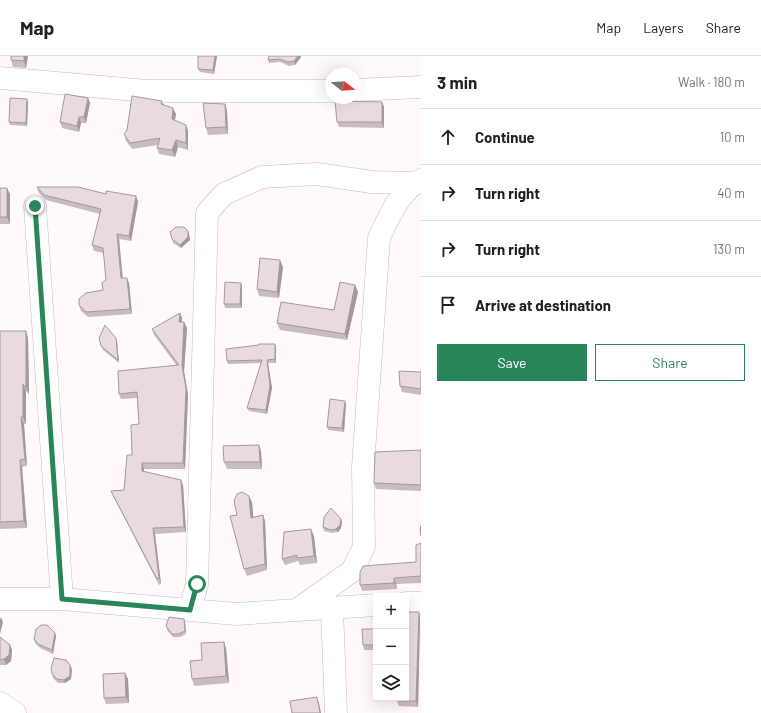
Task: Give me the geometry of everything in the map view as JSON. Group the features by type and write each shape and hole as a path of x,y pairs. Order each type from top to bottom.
{"street":[{"path":"0,78 147,91 325,91"},
{"path":"361,90 421,87"},
{"path":"190,610 197,584 208,213 224,194 262,177 318,174 372,182 418,182"},
{"path":"297,610 352,571 364,547 363,467 379,238 392,209 418,182"},
{"path":"35,206 62,599"},
{"path":"0,599 62,599 236,614 373,605"},
{"path":"409,603 421,603"},
{"path":"332,608 336,713"},
{"path":"0,703 15,713"}],"building":[{"path":"11,56 24,56 24,61 11,60"},
{"path":"198,56 215,56 213,70 198,69"},
{"path":"269,56 298,56 294,61 288,62 279,59 268,60"},
{"path":"65,94 88,98 84,117 79,117 77,126 60,122"},
{"path":"132,96 162,101 161,104 173,108 172,119 186,125 186,143 176,140 172,150 157,148 160,138 130,143 124,134 127,130"},
{"path":"10,98 27,99 26,123 9,122"},
{"path":"361,102 382,102 382,122 337,122 335,104 361,104"},
{"path":"203,103 225,104 226,127 206,128"},
{"path":"37,187 78,187 106,194 106,191 136,196 129,236 117,234 121,278 127,278 130,309 86,312 79,305 79,299 86,293 103,290 102,283 106,280 103,248 92,245 101,209 44,195"},
{"path":"0,188 7,188 7,217 0,217"},
{"path":"176,227 184,227 188,231 188,237 180,245 172,239 170,232"},
{"path":"260,258 280,260 277,292 257,289"},
{"path":"225,282 241,283 240,304 224,304"},
{"path":"340,282 355,285 345,334 277,323 281,302 334,310"},
{"path":"180,313 179,322 184,322 182,365 186,389 183,463 142,463 142,471 181,480 184,527 153,528 159,578 157,579 111,491 124,490 127,455 132,455 131,425 139,424 137,392 119,394 118,371 179,365 152,329"},
{"path":"105,325 116,338 118,360 101,346 99,338"},
{"path":"0,331 26,331 26,387 23,384 23,417 21,417 25,459 20,460 24,521 0,522"},
{"path":"259,344 275,344 275,359 267,360 270,385 266,410 247,408 262,360 227,361 226,349"},
{"path":"399,371 421,372 421,389 400,386"},
{"path":"330,399 345,401 342,428 327,427"},
{"path":"259,445 260,462 224,462 223,446"},
{"path":"421,450 421,485 374,483 375,452"},
{"path":"242,492 249,496 251,518 263,515 265,564 244,569 230,516 237,515 234,501 237,494"},
{"path":"331,508 341,519 340,525 336,529 331,530 323,527 324,517"},
{"path":"311,529 314,556 297,558 297,555 282,559 284,532"},
{"path":"421,543 421,576 394,578 394,583 360,585 360,572 363,566 416,562 416,545"},
{"path":"409,612 419,612 416,701 409,701"},
{"path":"169,617 184,619 185,631 178,634 172,634 166,626"},
{"path":"41,625 47,625 55,633 52,650 38,644 34,639 36,629"},
{"path":"362,629 373,629 373,645 363,645"},
{"path":"0,637 10,645 9,655 0,660"},
{"path":"224,642 226,676 192,679 190,661 202,660 201,643"},
{"path":"54,658 66,660 70,665 70,676 64,680 57,679 52,674 51,668"},
{"path":"125,673 126,697 104,698 103,674"},
{"path":"317,697 320,713 292,713 290,701"}],"route":[{"path":"35,206 62,599 190,610 197,584"}]}
